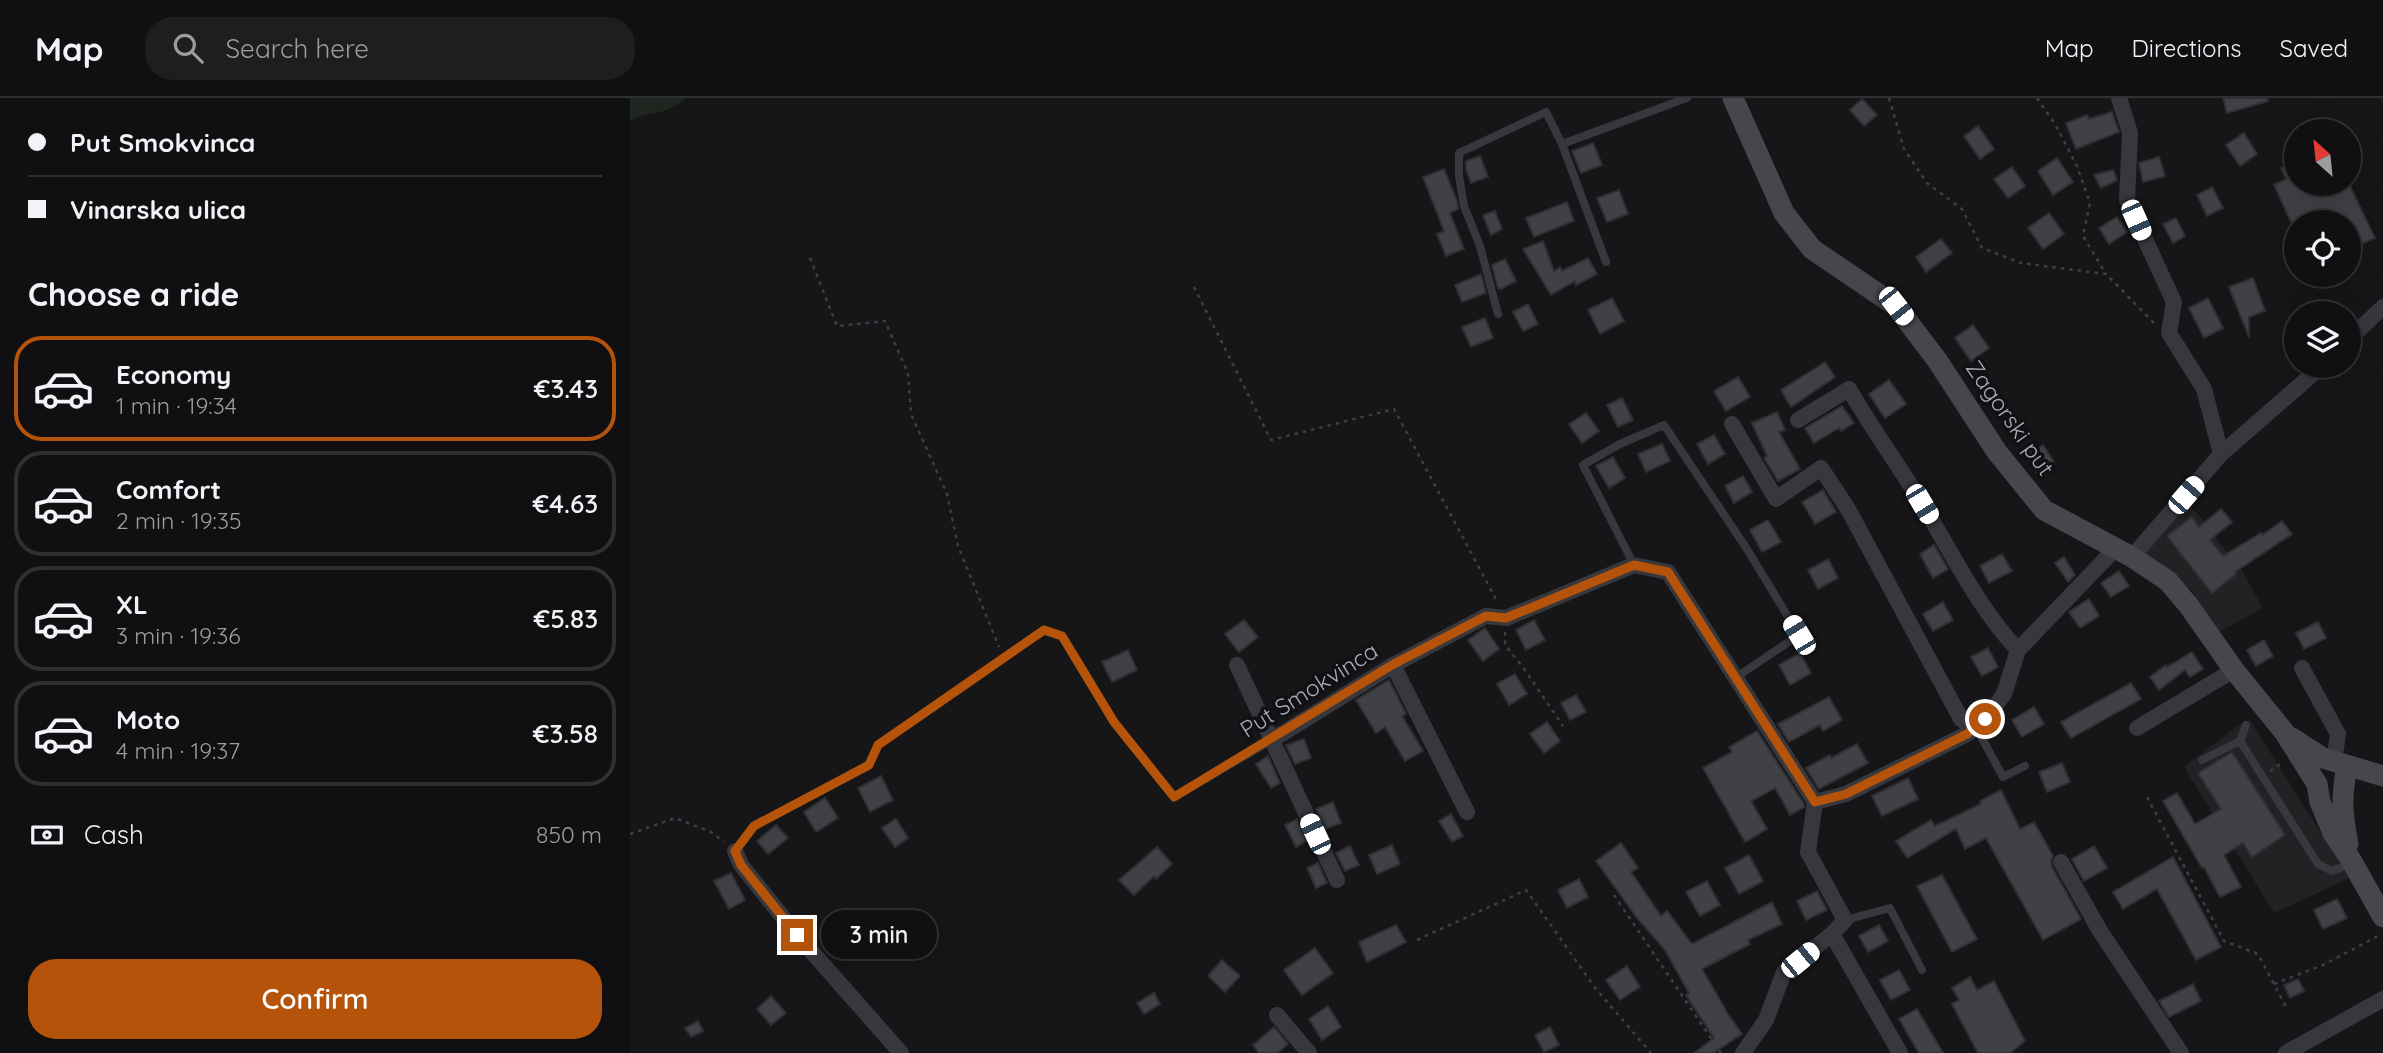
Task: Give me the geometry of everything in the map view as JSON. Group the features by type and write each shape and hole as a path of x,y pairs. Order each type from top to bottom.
{"main road":[{"name":"Zagorski put","path":"1733,98 1784,213 1812,249 1896,306 1937,360 1997,452 2044,510 2124,552 2168,581 2285,733"},
{"path":"2285,733 2335,763 2383,776"},
{"path":"2285,733 2317,784 2320,802 2333,832 2383,917"},
{"path":"2317,784 2335,763"},
{"path":"2335,763 2352,861"}],"street":[{"path":"2119,98 2130,133 2127,200 2174,302 2169,333 2204,389 2221,454"},
{"path":"2361,328 2383,307"},
{"path":"1815,802 1846,794 1967,734 1985,719 2004,694 2018,650 2124,552 2221,454 2308,378"},
{"path":"1798,420 1849,389 1968,581 2006,638 2018,650"},
{"path":"1732,424 1776,499 1821,468 1848,509 1961,719 1973,727"},
{"path":"1634,565 1668,572 1815,802 1808,852 1845,920 1832,934 1784,972 1766,1020 1743,1053"},
{"name":"Put Smokvinca","path":"1272,740 1392,665 1486,616 1506,618 1634,565"},
{"path":"1237,665 1337,880"},
{"path":"1392,665 1467,812"},
{"path":"2302,668 2339,734 2335,763"},
{"path":"2137,728 2234,670"},
{"path":"735,851 741,865 797,935 901,1053"},
{"path":"2062,862 2100,931 2181,1053"},
{"path":"1832,934 1900,1053"},
{"path":"2286,1053 2383,999"},
{"path":"1277,1015 1309,1053"}],"lane":[{"path":"1562,144 1687,98"},
{"path":"1499,314 1480,246 1464,206 1459,177 1459,153 1546,112 1562,144 1606,262"},
{"path":"1634,565 1583,465 1620,444 1664,425 1747,549 1799,635 1735,678"},
{"name":"Put Smokvinca","path":"735,851 754,826 869,765 878,745 1044,630 1062,636 1114,722 1174,797 1272,740"},
{"path":"2203,760 2240,741 2246,725"},
{"path":"1973,727 2003,777 2025,766"},
{"path":"2240,741 2318,864 2332,871 2352,861"},
{"path":"1845,920 1890,908 1922,970"}],"path":[{"path":"1889,98 1904,149 1927,183 1962,209 1982,248 2021,263 2106,274"},
{"path":"2037,98 2055,124 2077,166 2090,203 2083,236 2106,274 2160,329 2169,333"},
{"path":"810,258 836,326 886,321 908,373 911,414 947,494 958,546 1004,658"},
{"path":"1194,287 1271,440 1394,409 1506,618 1504,645 1525,670 1563,726"},
{"path":"2276,767 2284,762"},
{"path":"2147,797 2224,941 2259,954 2286,1007"},
{"path":"630,834 675,818 711,832 735,851"},
{"path":"1417,940 1526,890 1595,989 1651,1053"},
{"path":"1614,895 1721,1053"},
{"path":"2274,984 2323,965 2383,933"}],"shaded area":[{"path":"630,98 686,98 672,108 630,120"},
{"path":"2184,504 2197,513 2243,573 2263,608 2219,632 2191,590 2142,555"},
{"path":"2250,720 2349,878 2274,913 2184,767 2237,726"}],"building":[{"path":"2223,98 2267,98 2268,101 2227,113"},
{"path":"1862,99 1877,115 1864,126 1850,110"},
{"path":"2112,112 2119,132 2076,149 2066,123 2087,115 2089,119"},
{"path":"1978,126 1994,149 1980,159 1964,136"},
{"path":"2244,133 2257,154 2240,166 2226,145"},
{"path":"1593,143 1602,165 1581,173 1572,151"},
{"path":"1480,156 1488,177 1471,183 1466,161"},
{"path":"2159,157 2165,176 2143,182 2139,163"},
{"path":"2057,158 2073,182 2053,195 2038,171"},
{"path":"2012,167 2025,186 2008,198 1994,179"},
{"path":"1444,169 1457,201 1458,209 1450,213 1464,249 1446,256 1437,234 1444,231 1423,177"},
{"path":"2113,170 2117,180 2101,188 2094,175"},
{"path":"2284,180 2284,196 2355,196 2375,238 2361,244 2361,210 2285,210 2274,185"},
{"path":"2212,187 2223,208 2207,216 2197,195"},
{"path":"1619,190 1628,214 1607,222 1597,198"},
{"path":"1567,202 1574,221 1534,237 1526,218"},
{"path":"1495,211 1502,229 1491,235 1483,215"},
{"path":"2049,213 2064,234 2043,249 2028,228"},
{"path":"2117,217 2127,232 2109,244 2099,228"},
{"path":"2176,218 2185,236 2173,243 2163,224"},
{"path":"1941,239 1952,253 1926,272 1916,257"},
{"path":"1543,241 1554,271 1560,267 1562,271 1588,258 1597,274 1576,285 1575,281 1551,295 1523,249"},
{"path":"1505,259 1516,281 1501,289 1498,288 1492,265"},
{"path":"1481,274 1486,293 1462,302 1455,285"},
{"path":"2253,278 2265,311 2249,317 2249,337 2229,287"},
{"path":"1612,298 1624,321 1600,334 1588,310"},
{"path":"2208,298 2223,328 2204,338 2189,308"},
{"path":"1528,304 1538,324 1523,331 1513,312"},
{"path":"1485,318 1493,338 1471,347 1462,327"},
{"path":"1973,325 1989,348 1971,361 1955,338"},
{"path":"1825,362 1835,377 1791,407 1781,390"},
{"path":"1738,377 1750,397 1726,411 1714,391"},
{"path":"1889,380 1906,404 1885,418 1869,394"},
{"path":"1622,398 1633,420 1618,427 1607,405"},
{"path":"1842,406 1854,423 1841,431 1839,428 1814,443 1805,428"},
{"path":"1777,412 1785,430 1779,432 1800,469 1778,481 1764,458 1767,456 1752,423"},
{"path":"1586,413 1599,431 1582,443 1569,424"},
{"path":"1714,435 1725,454 1708,464 1697,444"},
{"path":"1662,444 1670,461 1646,472 1638,454"},
{"path":"2043,445 2054,462 2037,473 2026,455"},
{"path":"1613,457 1625,478 1609,488 1596,466"},
{"path":"1743,476 1752,492 1734,503 1725,486"},
{"path":"1823,490 1836,512 1815,524 1802,502"},
{"path":"2221,509 2232,522 2210,540 2223,556 2282,521 2292,534 2235,572 2236,574 2212,593 2167,536 2192,517 2199,527"},
{"path":"1768,520 1781,542 1762,552 1750,530"},
{"path":"1934,545 1948,569 1933,578 1920,554"},
{"path":"2002,554 2012,571 1989,583 1980,566"},
{"path":"2064,557 2075,575 2068,582 2055,563"},
{"path":"1828,559 1838,578 1818,589 1808,570"},
{"path":"2119,571 2129,586 2111,597 2101,583"},
{"path":"2089,599 2099,616 2080,628 2069,612"},
{"path":"1943,602 1953,620 1933,631 1923,614"},
{"path":"1244,620 1258,637 1239,652 1225,634"},
{"path":"1534,620 1545,640 1526,650 1516,630"},
{"path":"2318,622 2326,638 2304,649 2296,633"},
{"path":"1485,628 1499,649 1483,661 1468,640"},
{"path":"2264,640 2273,656 2256,666 2247,650"},
{"path":"1988,648 1998,667 1982,676 1971,657"},
{"path":"1128,650 1137,670 1112,682 1102,662"},
{"path":"2192,652 2203,669 2190,677 2185,670 2159,690 2150,677 2166,665 2167,667"},
{"path":"1800,653 1811,673 1790,685 1779,665"},
{"path":"1515,674 1527,694 1509,705 1497,684"},
{"path":"1389,680 1406,714 1402,716 1423,751 1405,761 1385,727 1376,733 1356,700"},
{"path":"2131,683 2141,699 2071,738 2061,722"},
{"path":"1576,695 1586,712 1570,720 1561,703"},
{"path":"1829,697 1842,720 1823,731 1820,725 1789,742 1778,724"},
{"path":"2034,707 2044,724 2022,737 2012,720"},
{"path":"1547,722 1560,741 1544,753 1530,734"},
{"path":"1757,731 1804,807 1790,815 1775,788 1751,801 1767,829 1745,842 1703,768 1732,752 1729,747"},
{"path":"1304,739 1311,758 1295,764 1286,745"},
{"path":"1857,744 1868,763 1819,789 1806,768"},
{"path":"2232,752 2285,835 2252,857 2243,843 2224,855 2241,887 2220,897 2163,801 2177,793 2195,824 2221,809 2198,773"},
{"path":"1268,756 1280,783 1271,788 1256,764"},
{"path":"2062,763 2070,782 2047,792 2039,772"},
{"path":"881,776 893,800 870,812 858,788"},
{"path":"1908,778 1918,799 1882,816 1872,796"},
{"path":"2001,790 2020,829 2034,822 2053,856 2052,867 2081,919 2043,940 1986,838 1965,849 1956,829 1907,858 1896,841 1931,820 1935,826 1981,804 1980,801"},
{"path":"825,798 838,818 816,832 804,812"},
{"path":"1333,802 1341,823 1325,829 1316,809"},
{"path":"1451,814 1463,836 1452,842 1439,821"},
{"path":"896,819 908,838 895,847 882,828"},
{"path":"1297,819 1307,841 1296,847 1285,825"},
{"path":"776,825 788,838 768,854 757,841"},
{"path":"1621,843 1638,868 1631,872 1661,916 1667,911 1692,944 1772,902 1782,924 1748,940 1750,944 1702,969 1742,1034 1713,1053 1694,1053 1714,1038 1686,995 1689,993 1665,950 1637,918 1596,861"},
{"path":"1392,845 1400,864 1377,874 1369,855"},
{"path":"1350,846 1359,865 1345,871 1336,853"},
{"path":"2094,846 2107,868 2084,881 2072,859"},
{"path":"1157,847 1172,864 1134,895 1119,880"},
{"path":"1749,855 1763,881 1739,894 1725,868"},
{"path":"2173,857 2221,947 2196,960 2157,889 2123,909 2113,892"},
{"path":"1318,863 1327,883 1316,888 1307,868"},
{"path":"731,873 745,900 729,909 714,881"},
{"path":"1942,875 1977,939 1952,952 1917,886"},
{"path":"1579,879 1588,897 1567,908 1558,890"},
{"path":"1707,881 1720,905 1700,916 1686,892"},
{"path":"1817,891 1827,910 1806,920 1797,901"},
{"path":"2337,899 2347,918 2323,929 2314,910"},
{"path":"1396,925 1406,942 1367,962 1359,942"},
{"path":"1879,925 1888,941 1868,952 1859,936"},
{"path":"1315,948 1333,973 1302,995 1284,970"},
{"path":"1222,960 1240,976 1225,992 1208,976"},
{"path":"1627,966 1640,987 1620,1000 1606,980"},
{"path":"1899,970 1910,990 1891,1000 1880,980"},
{"path":"1970,977 1977,990 1994,981 2025,1041 2010,1053 1978,1053 1952,1004 1959,1000 1952,988"},
{"path":"2298,979 2304,991 2290,998 2284,985"},
{"path":"2193,984 2201,1001 2169,1017 2159,1001"},
{"path":"1154,993 1160,1004 1144,1014 1137,1003"},
{"path":"771,996 786,1013 771,1025 757,1009"},
{"path":"1328,1006 1341,1027 1322,1040 1309,1019"},
{"path":"1917,1009 1943,1053 1919,1053 1899,1019"},
{"path":"698,1021 703,1031 691,1037 685,1028"},
{"path":"1274,1027 1288,1044 1278,1053 1259,1053 1253,1045"},
{"path":"1550,1027 1559,1045 1544,1052 1535,1035"}],"route":[{"path":"797,935 741,865 735,851 754,826 869,765 878,745 1044,630 1062,636 1114,722 1174,797 1392,665 1486,616 1506,618 1634,565 1668,572 1815,802 1846,794 1967,734 1985,719"}]}
